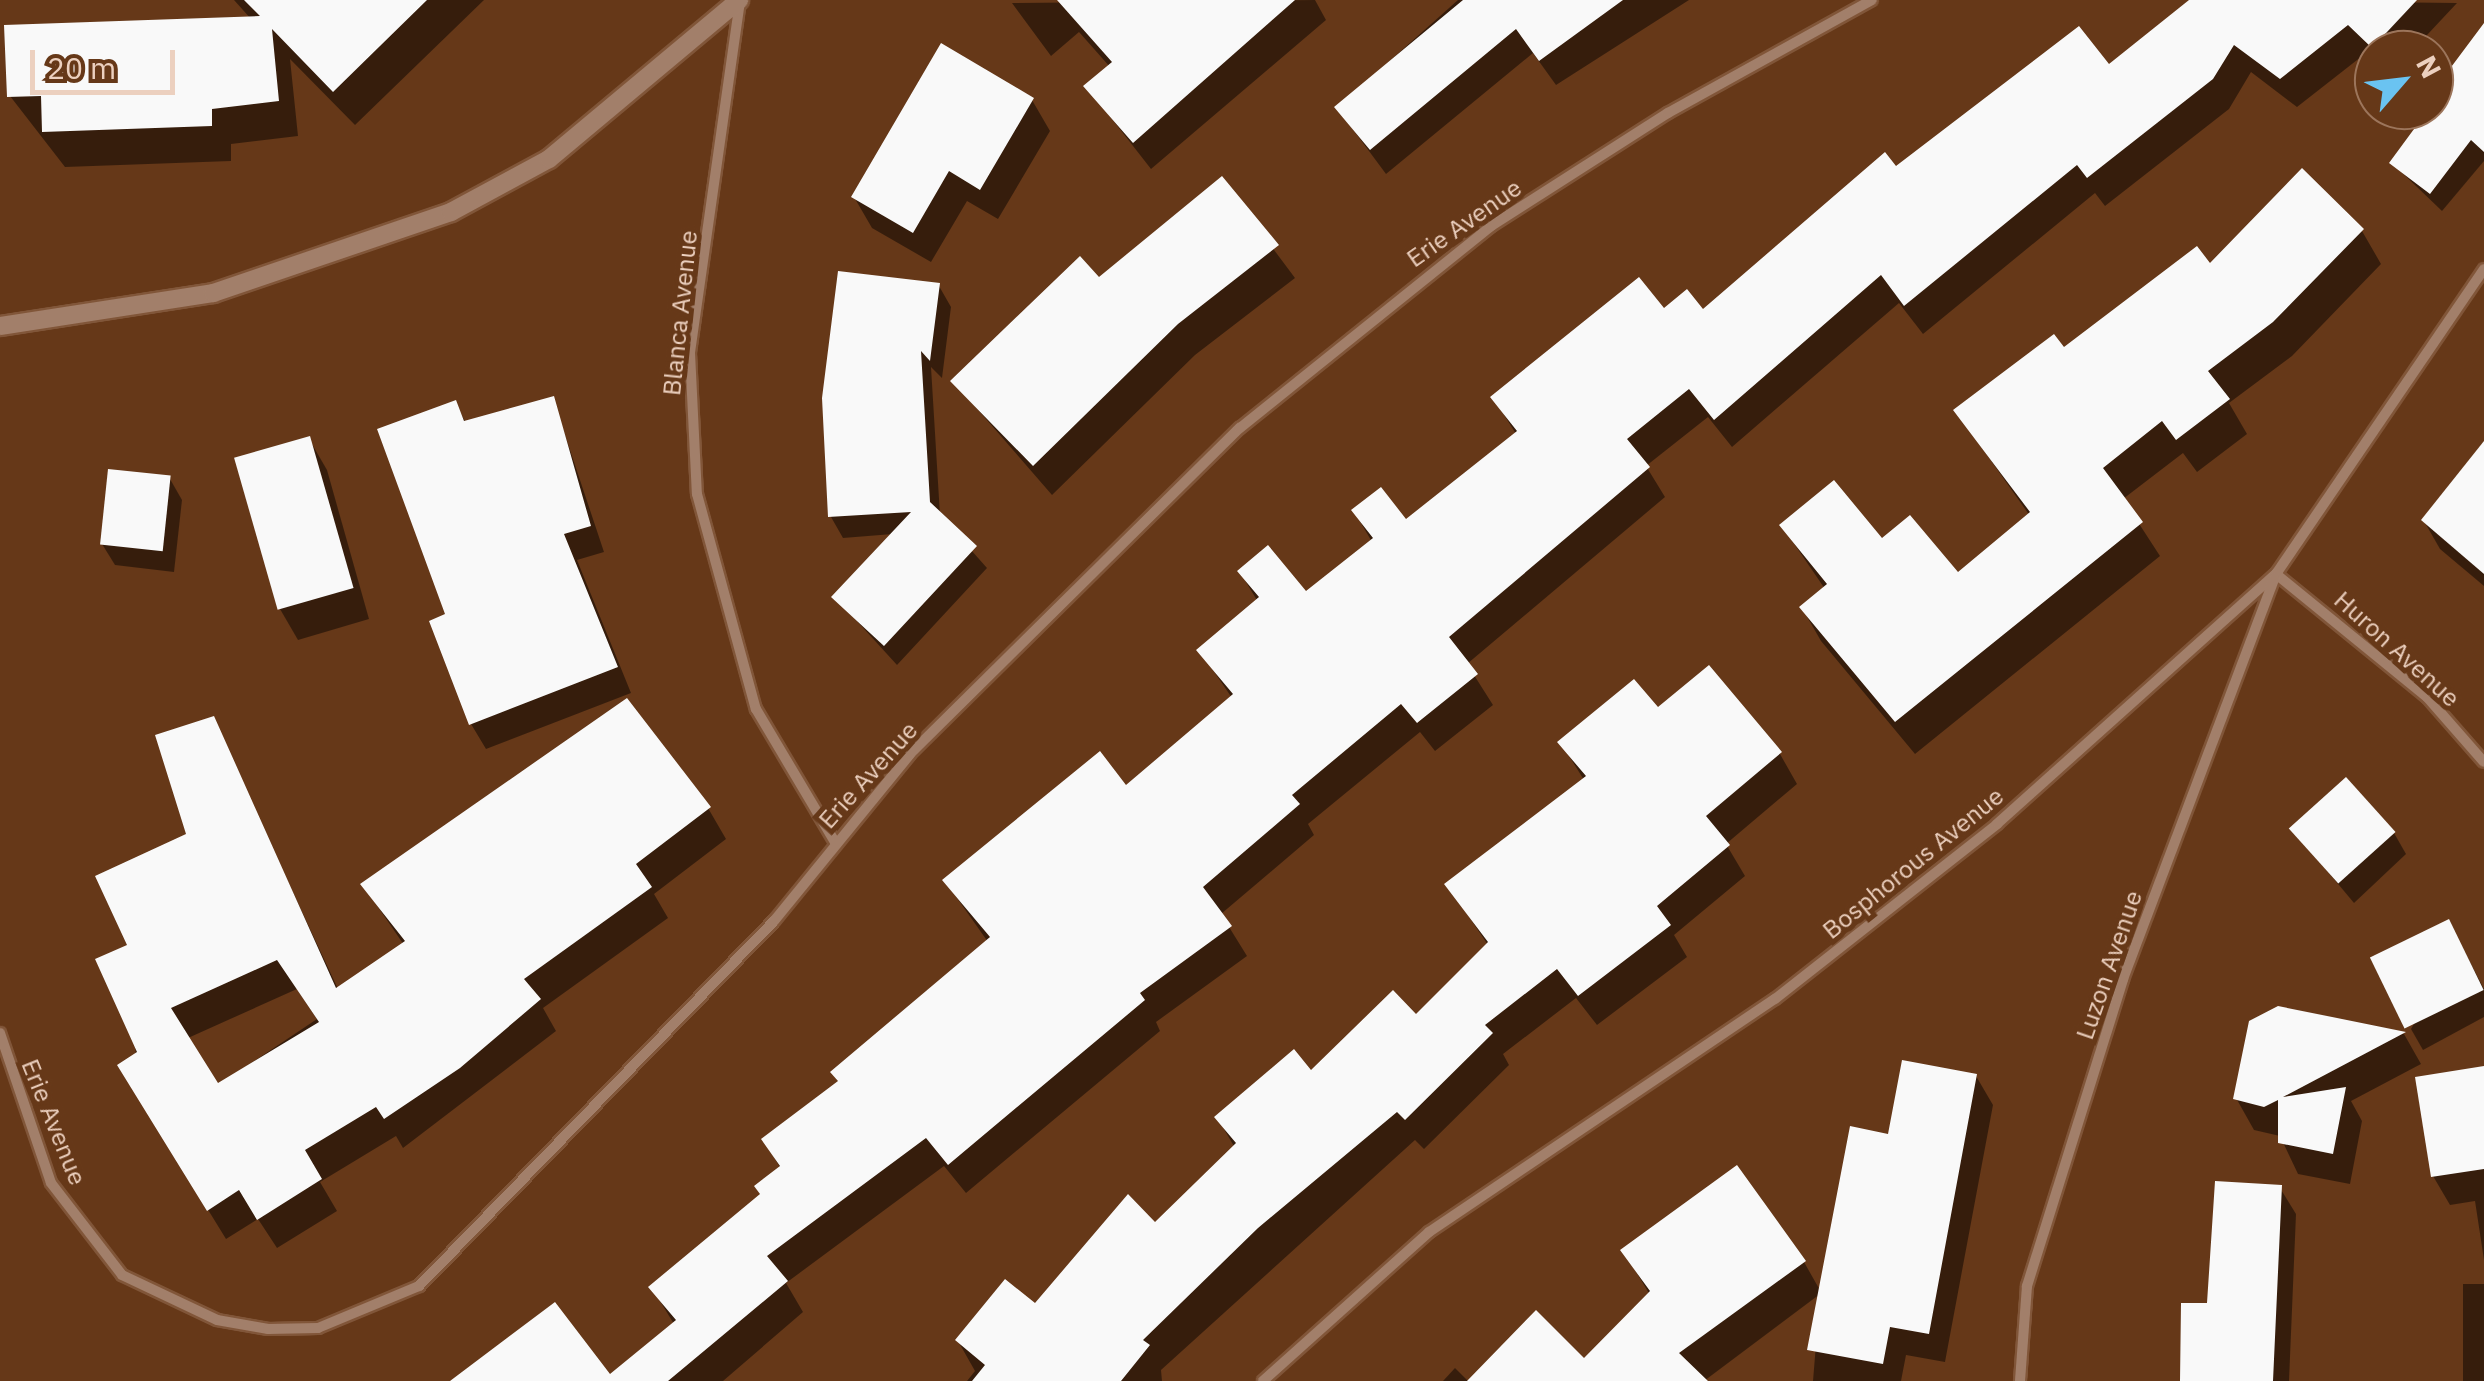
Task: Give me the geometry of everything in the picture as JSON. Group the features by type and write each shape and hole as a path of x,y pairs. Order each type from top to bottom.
{"street":[{"path":"0,326 213,293 451,212 549,159 739,0"},
{"name":"Blanca Avenue","path":"739,0 690,352 697,494 756,709 835,842"},
{"name":"Erie Avenue","path":"0,1033 51,1183 122,1275 218,1320 318,1328 419,1286 774,920 835,842 1158,503 1322,356 1490,226 1872,0"},
{"name":"Bosphorous Avenue","path":"1264,1381 1429,1232 1774,999 1997,824 2276,574 2484,269"},
{"name":"Huron Avenue","path":"2276,574 2427,697 2484,762"},
{"name":"Luzon Avenue","path":"2020,1381 2027,1286 2123,979 2276,574"}],"building":[{"path":"244,0 427,0 333,92 272,29 279,101 212,109 212,126 42,132 41,96 7,97 4,25 260,16"},
{"path":"1057,0 1295,0 1133,143 1083,86 1112,62"},
{"path":"1463,0 1623,0 1539,61 1516,29 1370,150 1334,107"},
{"path":"2189,0 2417,0 2389,30 2354,31 2348,25 2280,79 2234,45 2213,79 2087,178 2077,165 1904,306 1881,275 1714,420 1689,389 1627,439 1650,467 1449,637 1478,674 1417,723 1401,704 1292,795 1300,804 1203,887 1232,926 1140,993 1145,1000 948,1165 926,1138 767,1256 788,1281 668,1381 450,1381 555,1302 610,1374 676,1320 648,1287 760,1194 754,1186 780,1166 761,1139 838,1081 830,1072 990,937 942,880 1100,751 1126,785 1233,694 1196,650 1259,597 1237,571 1268,545 1306,591 1373,538 1351,510 1381,487 1406,519 1517,431 1490,397 1639,277 1664,308 1687,289 1703,309 1885,152 1896,166 2079,26 2109,64"},
{"path":"2484,23 2484,152 2471,140 2430,194 2389,163 2413,130 2454,130 2454,63"},
{"path":"941,43 1034,98 980,190 949,171 913,233 851,197"},
{"path":"2302,168 2364,229 2273,322 2208,371 2230,399 2176,440 2162,421 2103,468 2143,522 1895,722 1799,607 1827,584 1779,525 1834,480 1882,538 1910,515 1958,572 2030,512 1953,410 2054,334 2064,347 2197,246 2210,263"},
{"path":"1222,176 1279,245 1178,324 1033,466 950,381 1080,256 1099,277"},
{"path":"838,271 940,283 930,361 921,351 930,502 977,546 884,646 831,597 911,512 828,517 822,398"},
{"path":"554,396 591,526 564,534 618,667 469,725 429,621 445,614 377,429 456,400 464,421"},
{"path":"310,436 354,588 278,610 234,458"},
{"path":"2484,441 2484,574 2421,520"},
{"path":"108,469 171,476 163,551 100,545"},
{"path":"1709,665 1782,752 1706,816 1730,845 1657,906 1671,925 1578,996 1557,969 1485,1025 1493,1033 1405,1120 1397,1112 1258,1228 1143,1340 1150,1345 1121,1381 972,1381 985,1365 955,1340 1005,1279 1035,1303 1128,1194 1155,1222 1236,1143 1214,1117 1294,1049 1311,1070 1393,990 1416,1014 1488,942 1444,884 1586,776 1557,742 1634,679 1658,707"},
{"path":"627,698 711,807 636,864 652,887 524,979 541,999 460,1068 384,1119 376,1107 305,1150 322,1179 257,1220 239,1190 207,1211 117,1065 137,1052 95,959 127,945 95,876 186,834 155,735 214,716 336,988 405,941 360,884","holes":["277,960 319,1022 218,1083 171,1008"]},
{"path":"2346,777 2396,832 2338,884 2289,829"},
{"path":"2449,919 2484,990 2405,1029 2370,958"},
{"path":"2278,1006 2406,1032 2283,1097 2346,1087 2333,1154 2278,1143 2278,1100 2264,1107 2233,1099 2249,1021"},
{"path":"1902,1060 1977,1074 1929,1334 1890,1327 1883,1364 1807,1350 1850,1126 1888,1134"},
{"path":"2484,1066 2484,1169 2431,1177 2415,1077"},
{"path":"1737,1165 1806,1261 1679,1353 1708,1381 1467,1381 1536,1310 1584,1358 1650,1291 1620,1250"},
{"path":"2215,1181 2282,1185 2273,1381 2180,1381 2181,1303 2207,1303"}]}
